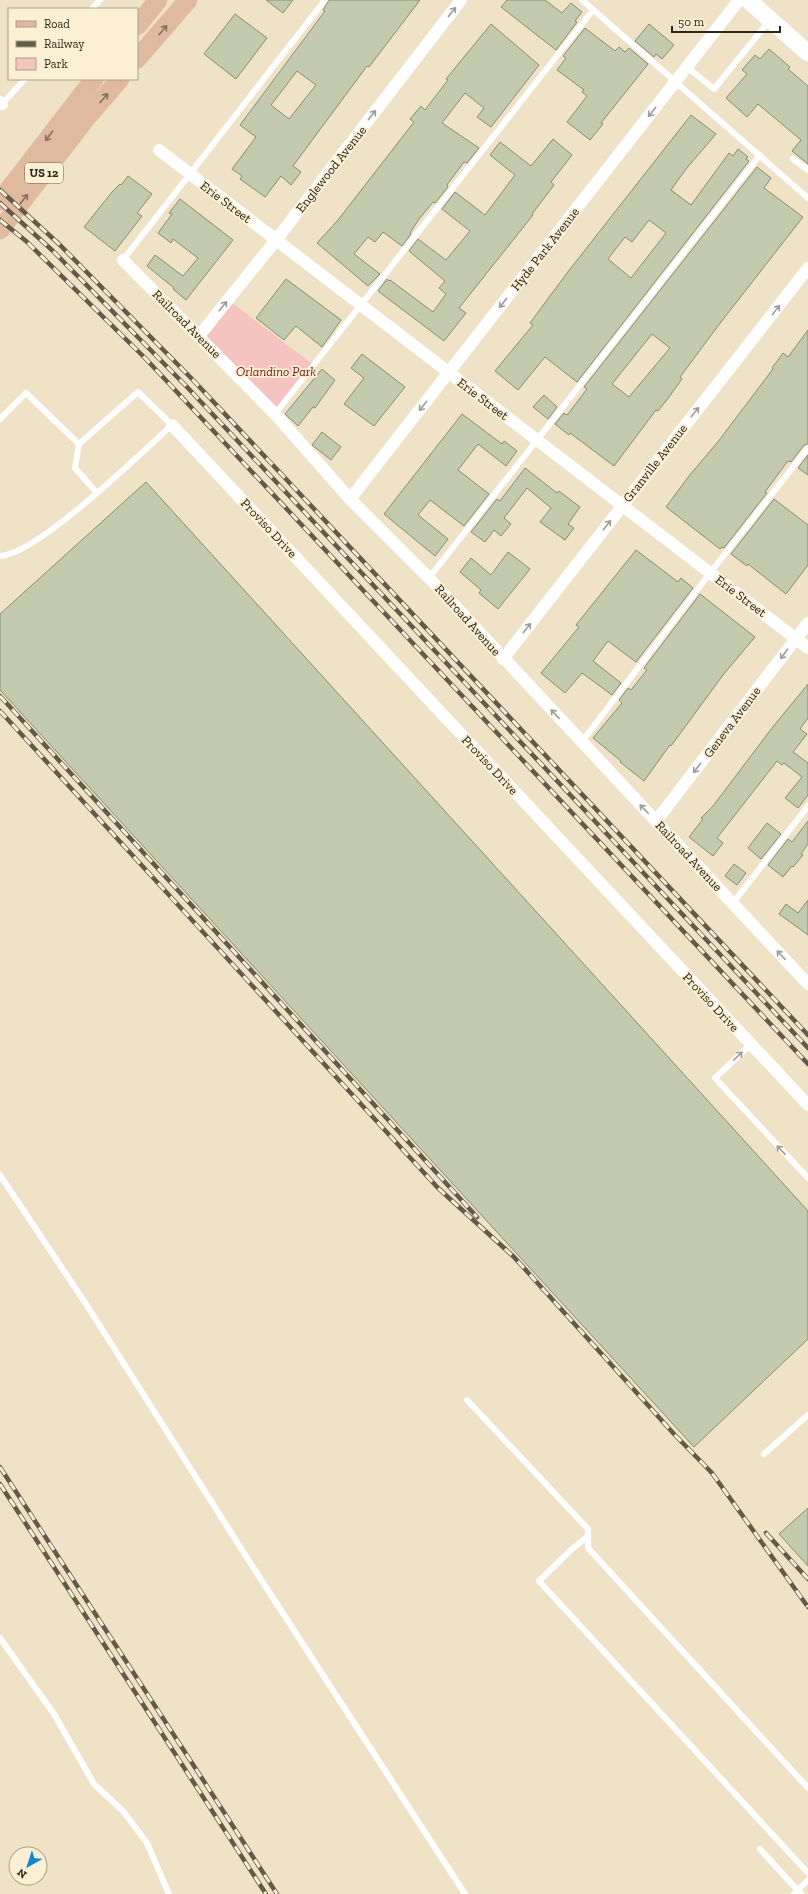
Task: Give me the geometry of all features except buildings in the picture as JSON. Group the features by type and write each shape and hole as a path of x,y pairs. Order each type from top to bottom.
{"main road":[{"path":"138,25 158,0"},
{"path":"138,58 188,0"},
{"path":"748,0 808,53"},
{"name":"US 12","path":"0,230 80,111 94,80"},
{"name":"US 12","path":"0,201 80,111 119,80"}],"street":[{"name":"Englewood Avenue","path":"199,336 276,240 461,0"},
{"name":"Hyde Park Avenue","path":"350,499 739,0"},
{"name":"Erie Street","path":"159,150 808,648"},
{"name":"Railroad Avenue","path":"123,260 275,414 350,499 429,578 503,659 808,983"},
{"name":"Granville Avenue","path":"503,659 808,268"},
{"name":"Proviso Drive","path":"172,425 808,1105"},
{"name":"Geneva Avenue","path":"656,821 808,623"}],"lane":[{"path":"93,8 100,0"},
{"path":"123,260 325,0"},
{"path":"582,0 808,198"},
{"path":"275,414 593,10"},
{"path":"687,67 714,89 770,20"},
{"path":"1,103 25,80"},
{"path":"429,578 760,155"},
{"path":"793,159 808,170"},
{"path":"0,556 6,556 26,547 97,493 172,425 138,392 79,444 75,468 97,493"},
{"path":"0,419 26,393 79,444"},
{"path":"581,742 808,448"},
{"path":"733,903 808,806"},
{"path":"751,1044 715,1078 808,1178"},
{"path":"0,1175 86,1304 277,1604 465,1894"},
{"path":"467,1400 588,1529 588,1548 808,1788"},
{"path":"764,1454 808,1415"},
{"path":"588,1536 571,1550 540,1581 808,1873"},
{"path":"0,1638 54,1714 94,1784 123,1811 147,1843 169,1894"},
{"path":"760,1849 798,1893 808,1880"}],"green space":[{"name":"Orlandino Park","path":"226,298 315,366 278,414 199,333"}],"railway":[{"path":"0,190 59,244 193,380 808,1035"},
{"path":"0,203 53,251 187,387 808,1048"},
{"path":"0,220 26,241 145,358 808,1064"},
{"path":"0,696 477,1217"},
{"path":"0,711 438,1188 514,1257 674,1434 712,1473 808,1607"},
{"path":"0,1467 277,1894"},
{"path":"0,1484 266,1894"},
{"path":"766,1533 808,1579"}]}
